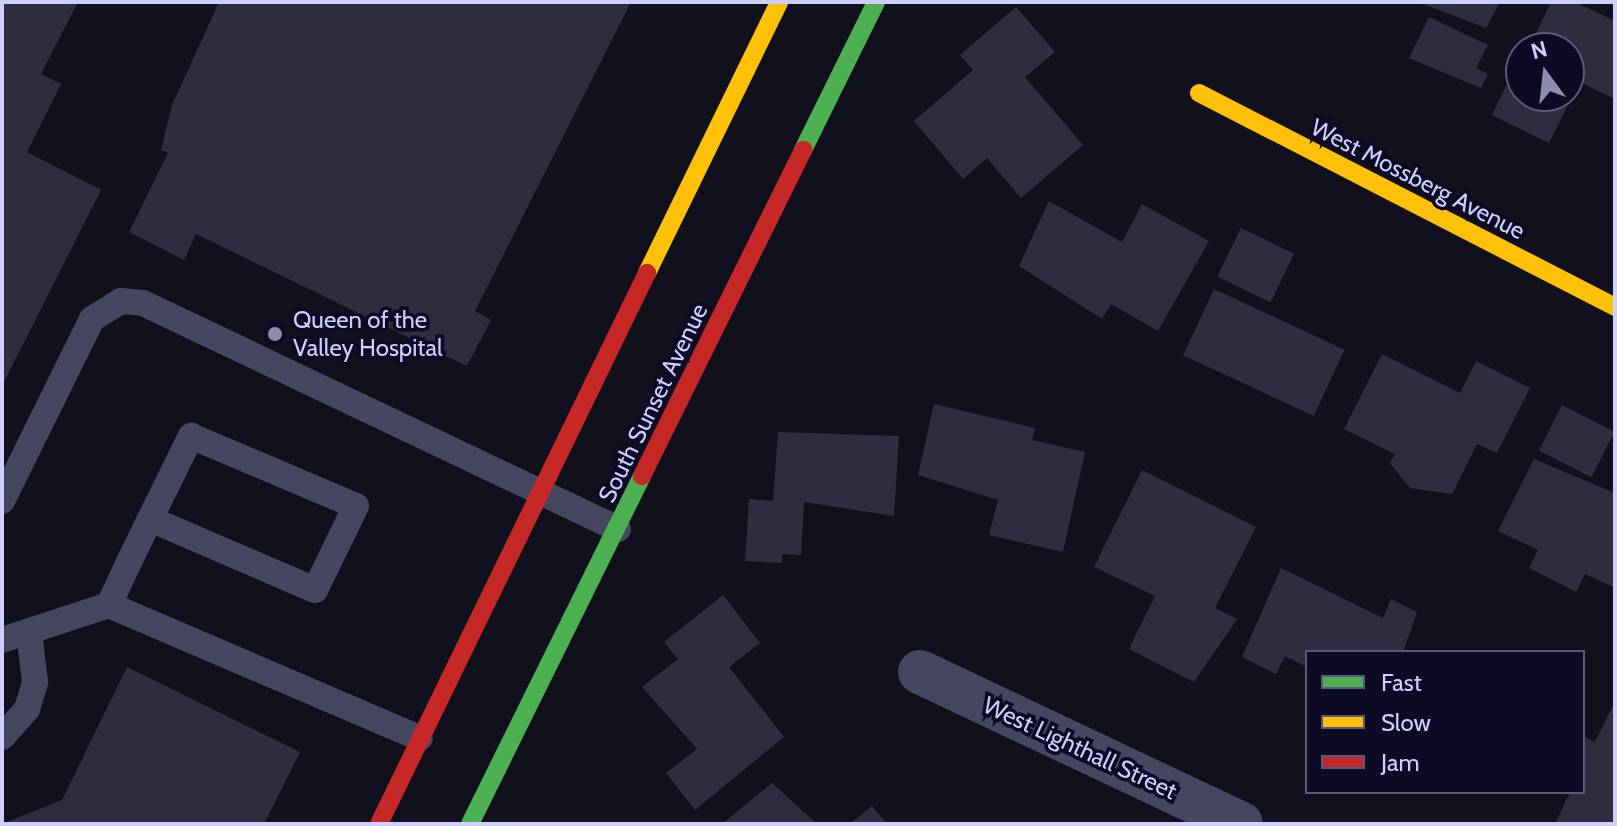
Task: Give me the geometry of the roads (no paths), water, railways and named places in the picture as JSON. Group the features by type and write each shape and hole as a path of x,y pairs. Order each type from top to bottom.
{"main road":[{"path":"379,824 779,2"},
{"name":"South Sunset Avenue","path":"470,824 876,2"},
{"name":"West Mossberg Avenue","path":"1199,93 1615,307"}],"street":[{"name":"West Lighthall Street","path":"920,672 1241,824"}],"lane":[{"path":"2,501 92,319 121,301 143,303 618,529"},
{"path":"109,605 150,519 191,436 356,506 315,590 150,519"},
{"path":"2,640 109,605 420,738"},
{"path":"2,737 27,709 35,682 29,632"}],"place":[{"name":"Queen of the Valley Hospital","path":"275,334"}]}
